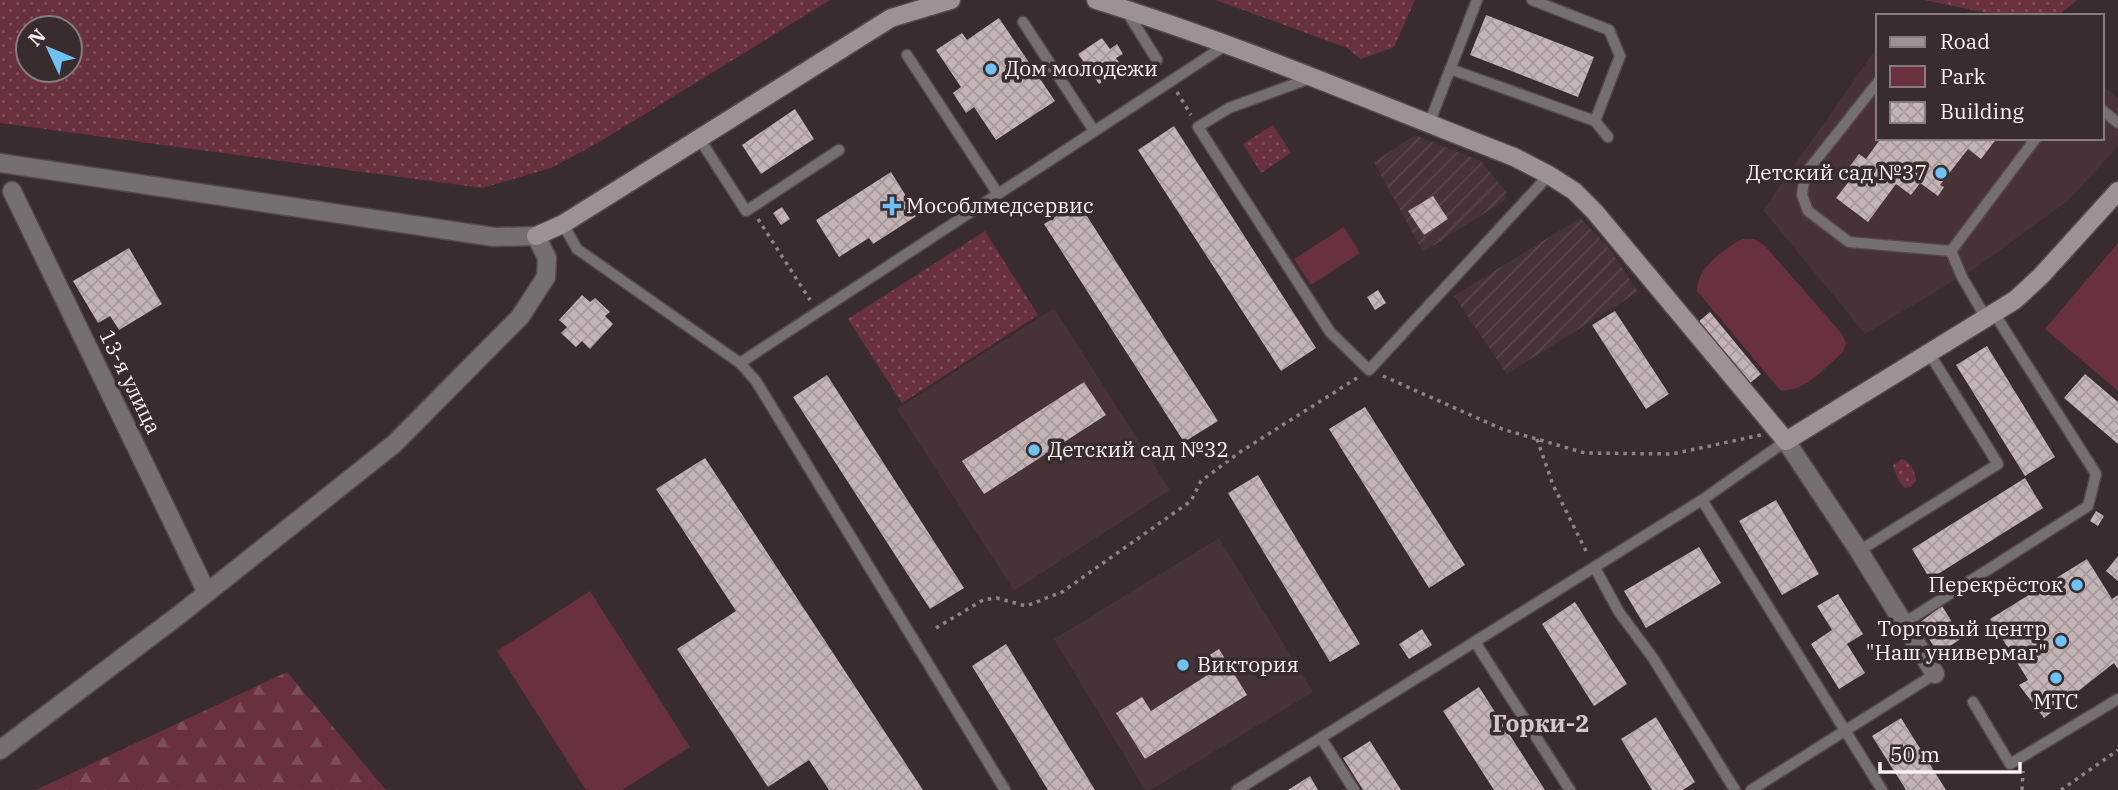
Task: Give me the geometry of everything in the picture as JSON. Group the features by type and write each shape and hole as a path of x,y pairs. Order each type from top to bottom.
{"street":[{"path":"0,163 494,237 536,236 563,224 891,18 951,0"},
{"path":"1096,0 1226,45 1514,157 1574,191 1613,230 1786,442 1859,551 1935,674"},
{"name":"13-я улица","path":"12,191 206,593"},
{"path":"1786,442 2015,300 2041,276 2118,191"},
{"path":"0,750 206,593 394,444 520,317 546,277 547,258 536,236"}],"lane":[{"path":"1429,124 1478,0"},
{"path":"1532,0 1609,30 1620,56 1595,121"},
{"path":"1125,9 1157,60"},
{"path":"1023,22 1094,131"},
{"path":"740,363 1226,45"},
{"path":"907,55 998,194"},
{"path":"1450,69 1595,121 1608,137"},
{"path":"1311,78 1229,108 1198,127 1330,332 1369,370 1549,175"},
{"path":"1876,85 1805,174 1802,195 1808,211 1849,242 1951,251"},
{"path":"2104,112 2118,123"},
{"path":"699,138 746,211 839,150"},
{"path":"1951,251 2034,140"},
{"path":"563,224 577,249 740,363 756,381 1005,790"},
{"path":"1904,623 2088,506 2096,474 1962,276 1951,251"},
{"path":"1859,551 1998,464 1929,353"},
{"path":"1244,788 1702,500 1786,442"},
{"path":"1702,500 1882,790"},
{"path":"1595,568 1619,612 1653,658 1735,790"},
{"path":"1475,642 1570,790"},
{"path":"1751,790 1935,674"},
{"path":"1973,702 2010,764 2118,699"},
{"path":"1321,738 1354,790"}],"path":[{"path":"751,208 818,313"},
{"path":"936,628 983,600 997,598 1026,606 1062,592 1191,501 1201,481 1240,452 1369,370 1502,429 1585,453 1672,454 1763,435 1774,426"},
{"path":"1537,439 1553,485 1595,568"},
{"path":"2061,790 2118,750"}],"shaded area":[{"name":"Детский сад №37","path":"1876,49 1876,140 2104,140 2104,87 2118,98 2118,146 2069,200 1977,267 1865,334 1763,210"},
{"path":"1415,135 1481,161 1507,193 1504,201 1423,252 1374,162"},
{"path":"1580,218 1610,249 1638,292 1507,374 1454,296"},
{"name":"Детский сад №32","path":"1054,308 1170,490 1014,591 897,409"},
{"name":"Виктория","path":"1219,538 1313,692 1151,790 1145,790 1054,639"}],"green space":[{"path":"0,0 830,0 601,141 551,168 482,188 0,123"},
{"path":"1216,0 1415,0 1394,47 1361,59 1347,48"},
{"path":"1924,0 2077,0 2060,14 1992,14"},
{"path":"1273,125 1291,153 1261,173 1243,144"},
{"path":"1344,227 1360,253 1311,285 1294,259"},
{"path":"985,231 1038,315 902,403 848,319"},
{"path":"1743,239 1754,239 1765,246 1842,334 1846,343 1843,352 1814,378 1797,388 1780,390 1697,291 1701,274 1706,267 1720,253"},
{"path":"2118,243 2118,391 2045,329"},
{"path":"1902,459 1911,465 1914,471 1916,481 1911,487 1905,488 1898,480 1893,465"},
{"path":"590,591 690,747 622,790 586,790 497,651"},
{"path":"287,672 386,790 36,790"}],"building":[{"path":"1486,15 1594,57 1578,97 1470,55"},
{"name":"Дом молодежи","path":"999,18 1055,101 996,140 974,107 966,113 953,93 961,87 936,50 962,33 967,40"},
{"path":"1102,38 1110,49 1117,44 1123,54 1116,58 1123,68 1099,84 1078,54"},
{"path":"795,109 814,139 761,174 742,145"},
{"path":"1174,126 1316,348 1281,371 1138,150"},
{"path":"1880,140 1995,140 1981,159 1968,149 1940,185 1944,187 1938,196 1920,183 1911,195 1896,184 1868,222 1836,198 1854,175 1847,170 1859,154 1866,159"},
{"path":"891,172 918,215 873,244 869,238 839,257 816,220"},
{"path":"1433,196 1448,219 1424,235 1408,211"},
{"path":"1078,202 1218,421 1184,442 1044,224"},
{"path":"782,207 790,219 781,225 773,213"},
{"path":"129,248 162,304 119,330 110,316 98,323 73,281"},
{"path":"1378,290 1386,303 1375,310 1367,297"},
{"path":"582,295 590,302 595,298 610,312 605,316 613,324 590,349 582,341 576,347 561,333 567,327 559,320"},
{"path":"1615,311 1669,394 1646,409 1592,325"},
{"path":"1710,312 1761,374 1749,384 1698,322"},
{"path":"1987,346 2055,457 2025,476 1956,365"},
{"path":"2085,374 2118,402 2118,444 2064,398"},
{"path":"827,375 964,588 930,609 793,397"},
{"path":"1084,382 1106,415 984,494 962,461"},
{"path":"1365,407 1465,565 1429,588 1329,429"},
{"path":"705,458 923,790 829,790 809,760 768,787 677,649 736,611 656,489"},
{"path":"1258,475 1360,644 1330,662 1228,493"},
{"path":"2025,478 2043,508 1930,579 1912,549"},
{"path":"1776,500 1819,574 1782,595 1739,521"},
{"path":"2096,511 2104,516 2098,526 2090,521"},
{"path":"1699,547 1721,583 1646,628 1624,591"},
{"path":"2118,556 2118,581 2106,571"},
{"name":"Торговый центр \"Наш универмаг\"","path":"2087,559 2112,599 2118,595 2118,669 2114,663 2044,718 2019,685 2028,680 1990,619"},
{"path":"1838,594 1863,634 1847,644 1865,673 1839,689 1811,644 1832,630 1817,606"},
{"path":"1575,602 1627,684 1594,706 1542,624"},
{"path":"1942,606 1962,638 1950,646 1936,650 1919,623"},
{"path":"1422,629 1432,645 1409,659 1399,644"},
{"path":"1006,644 1095,790 1048,790 972,666"},
{"path":"1219,649 1247,695 1145,759 1116,713 1142,697 1151,711 1206,676 1197,663"},
{"path":"1479,687 1545,790 1494,790 1443,711"},
{"path":"1656,717 1695,782 1683,790 1652,790 1621,739"},
{"path":"1901,718 1946,790 1906,790 1872,736"},
{"path":"1370,741 1401,790 1363,790 1343,758"},
{"path":"1310,776 1318,790 1288,790"}],"place":[{"name":"Дом молодежи","path":"991,69"},
{"name":"Детский сад №37","path":"1941,173"},
{"name":"Мособлмедсервис","path":"892,206"},
{"name":"Детский сад №32","path":"1034,450"},
{"name":"Перекрёсток","path":"2077,585"},
{"name":"Торговый центр \"Наш универмаг\"","path":"2061,641"},
{"name":"Виктория","path":"1183,665"},
{"name":"МТС","path":"2056,678"}],"district":[{"name":"Горки-2","path":"1541,724"}]}
